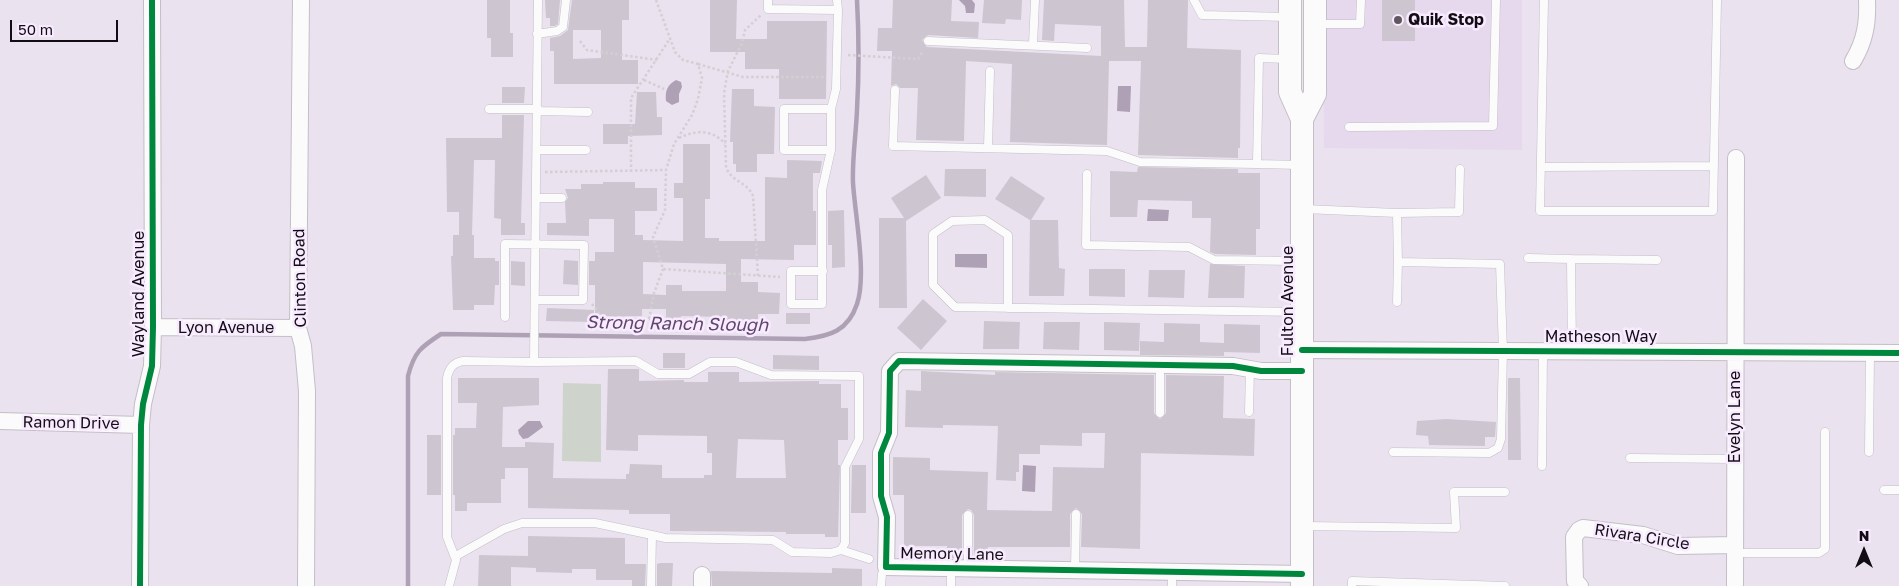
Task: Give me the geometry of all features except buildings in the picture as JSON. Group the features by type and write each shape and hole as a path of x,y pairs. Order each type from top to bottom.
{"main road":[{"name":"Fulton Avenue","path":"1302,119 1315,94 1316,0"},
{"name":"Fulton Avenue","path":"1290,8 1290,92 1302,119 1302,580"}],"street":[{"name":"Wayland Avenue","path":"140,586 141,425 143,404 152,366 153,327 152,0"},
{"name":"Clinton Road","path":"301,0 298,328 303,346 307,391 306,586"},
{"path":"1853,61 1863,42 1867,28 1867,0"},
{"name":"Evelyn Lane","path":"1735,586 1736,158"},
{"name":"Lyon Avenue","path":"153,327 298,328"},
{"name":"Matheson Way","path":"1302,361 1502,351 1899,353"},
{"name":"Memory Lane","path":"1302,361 1250,369 1233,366 899,362 890,371 889,433 881,453 881,496 887,517 886,568 1075,570 1172,579 1249,576 1302,580"},
{"name":"Ramon Drive","path":"0,421 141,425"},
{"name":"Rivara Circle","path":"1580,586 1575,581 1574,537 1583,528 1643,535 1678,546 1735,549"}],"lane":[{"path":"534,362 538,0"},
{"path":"537,34 557,31 563,26 566,0"},
{"path":"768,0 768,9 838,10"},
{"path":"822,271 791,271 791,304 822,304 822,271 822,190 830,150 831,109 837,77 837,0"},
{"path":"1033,45 1034,0"},
{"path":"1194,0 1202,15 1290,8"},
{"path":"1316,24 1360,24 1361,0"},
{"path":"1349,127 1493,126 1496,0"},
{"path":"1544,0 1540,211 1712,211 1717,0"},
{"path":"928,40 1088,48"},
{"path":"1257,164 1259,58 1290,59"},
{"path":"988,148 990,72"},
{"path":"895,90 893,146 1107,151 1140,162 1302,165"},
{"path":"489,109 588,112"},
{"path":"830,150 784,150 784,109 831,109"},
{"path":"537,150 586,150"},
{"path":"1541,167 1714,166"},
{"path":"1302,209 1397,213 1459,212 1460,168"},
{"path":"1087,174 1086,245 1189,247 1214,260 1301,261"},
{"path":"537,198 562,198"},
{"path":"1397,213 1397,302"},
{"path":"1008,308 1008,235 985,220 952,221 933,234 933,285 955,306 1008,308 1302,312"},
{"path":"505,317 504,244 584,245 583,300 535,300"},
{"path":"1528,258 1657,260"},
{"path":"1571,259 1572,351"},
{"path":"1392,452 1489,453 1498,448 1501,439 1502,351 1500,264 1398,262"},
{"path":"1542,466 1543,351"},
{"path":"1869,452 1870,353"},
{"path":"448,586 455,569 456,556 447,537 447,378 449,370 455,364 464,362 636,360 642,362 655,373 689,374 710,362 736,362 771,375 859,376 859,436 846,467 845,543 841,550"},
{"path":"1160,365 1160,413"},
{"path":"1249,412 1250,369"},
{"path":"1735,549 1819,553 1825,549 1825,432"},
{"path":"1630,458 1735,459"},
{"path":"1884,490 1899,490"},
{"path":"1302,526 1456,528 1454,492 1504,492"},
{"path":"1075,570 1076,514"},
{"path":"968,515 968,568"},
{"path":"456,556 504,529 522,524 595,524 664,538 773,540 795,552 830,553 841,550 869,559"},
{"path":"651,586 652,535"},
{"path":"881,586 882,574 886,568"},
{"path":"950,586 951,568"},
{"path":"1352,586 1352,581 1505,586"}],"path":[{"path":"656,0 669,40 680,58 743,77 837,77"},
{"path":"758,276 753,196 748,188 727,170 724,93 728,72 742,43 745,30 768,9"},
{"path":"580,40 586,50 657,60"},
{"path":"631,172 631,98 669,40"},
{"path":"848,55 918,59 928,40"},
{"path":"583,300 592,304 604,320 649,319 654,293 663,269 653,237 664,210 666,170 677,139 692,116 698,99 702,78 698,64"},
{"path":"644,80 664,89"},
{"path":"677,139 691,133 703,132 718,136 725,144"},
{"path":"537,172 666,170"},
{"path":"663,269 791,278"}],"shaded area":[{"path":"959,0 972,0 975,4 974,13 966,13 965,6"},
{"path":"1323,0 1522,0 1522,150 1324,148"},
{"path":"676,80 681,82 682,87 679,94 679,102 672,105 666,101 666,94 669,86"},
{"path":"1118,86 1131,86 1130,112 1117,111"},
{"path":"1148,209 1169,210 1168,221 1147,221"},
{"path":"955,254 987,254 987,268 955,267"},
{"path":"563,383 601,384 601,462 562,461"},
{"path":"528,421 540,421 543,427 528,438 523,439 518,430"},
{"path":"1023,465 1036,466 1035,492 1022,491"}],"waterway":[{"name":"Strong Ranch Slough","path":"408,586 408,376 419,351 441,334 805,339 837,331 849,320 857,304 861,277 853,183 858,83 857,0"}],"cycle path":[{"path":"140,586 141,425 143,404 152,366 153,327 152,0"},
{"path":"1302,350 1899,353"},
{"path":"1302,371 1261,371 1233,366 899,361 890,371 889,433 881,453 881,496 887,517 886,567 1302,574"}],"place":[{"name":"Quik Stop","path":"1398,20"}]}
